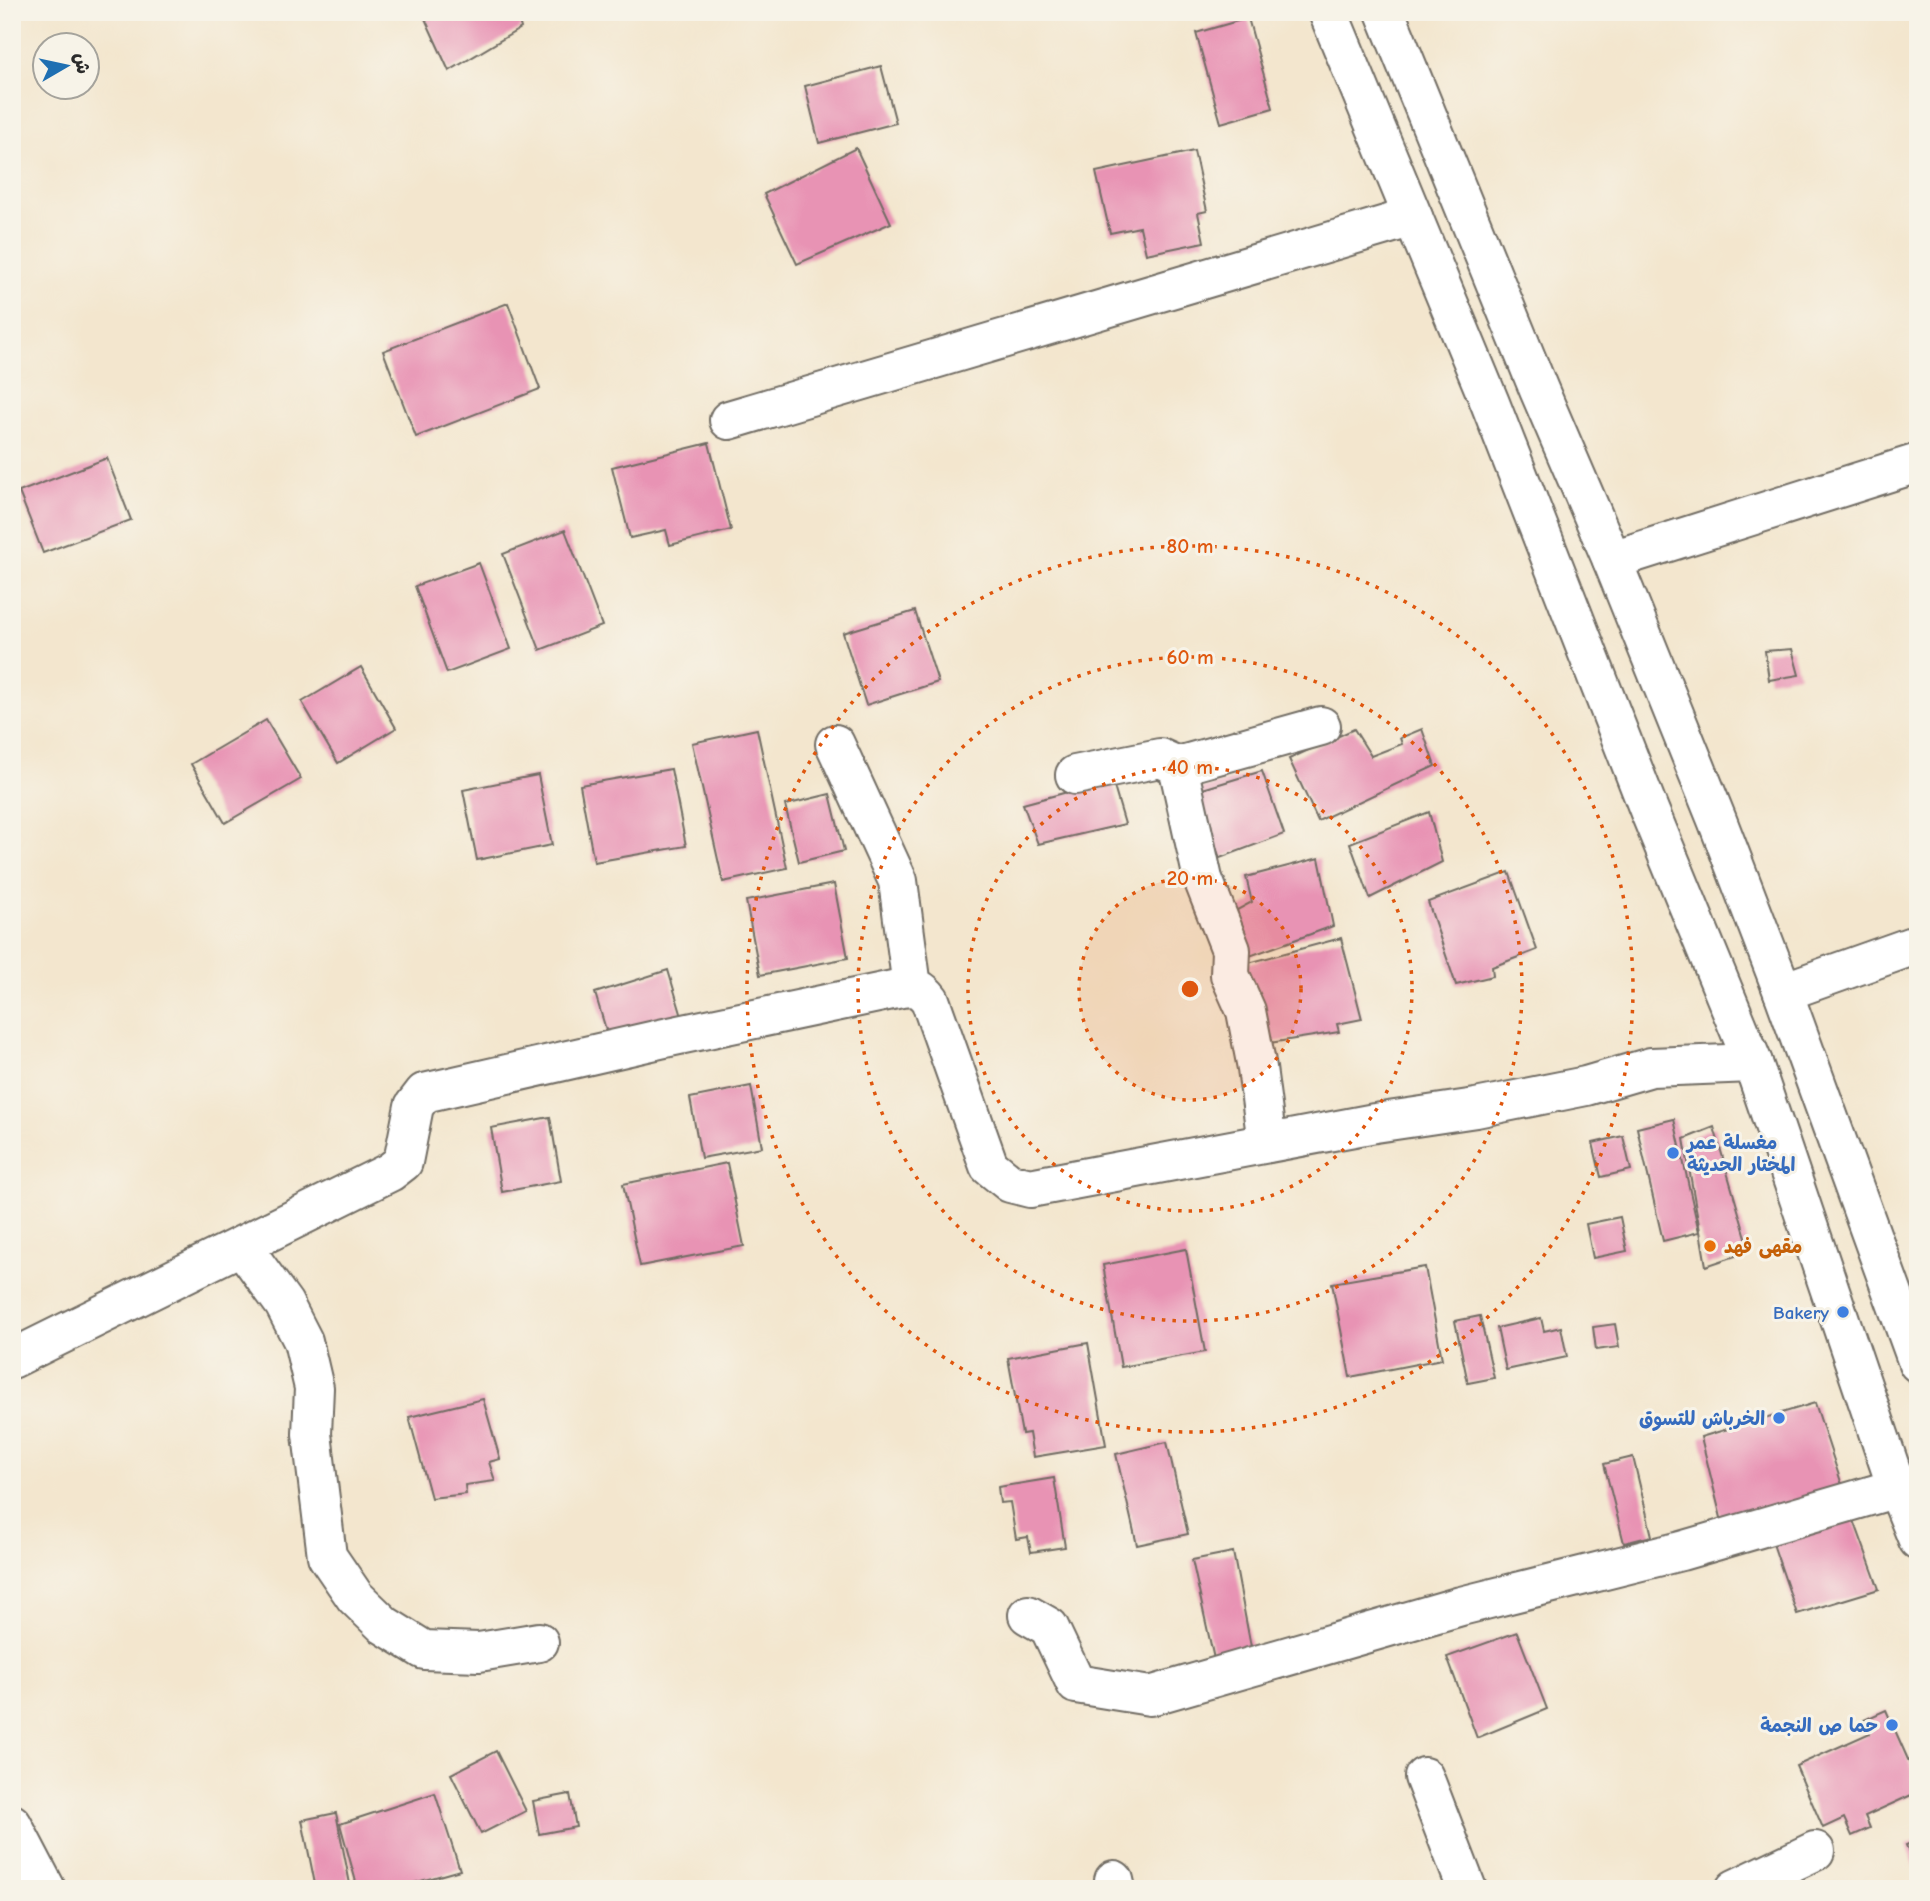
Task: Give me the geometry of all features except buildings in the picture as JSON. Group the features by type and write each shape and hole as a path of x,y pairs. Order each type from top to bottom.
{"street":[{"path":"1328,12 1490,403 1643,797 1753,1063 1897,1488 1918,1540"},
{"path":"1385,12 1717,820 1783,992 1918,1363"},
{"path":"729,420 1413,217"},
{"path":"1490,403 1539,390"},
{"path":"1612,560 1918,463"},
{"path":"1075,775 1160,758 1178,766 1321,726"},
{"path":"835,744 898,881 912,987"},
{"path":"1178,766 1203,879 1231,950 1230,975 1246,1011 1267,1143"},
{"path":"1783,992 1918,944"},
{"path":"12,1359 390,1172 403,1162 414,1106 424,1093 660,1039 912,987 922,989 930,1000 989,1166 1010,1182 1030,1188 1562,1091 1651,1067 1753,1063"},
{"path":"242,1246 284,1304 303,1341 314,1388 312,1434 327,1556 355,1597 384,1625 424,1650 479,1652 539,1642"},
{"path":"1028,1615 1049,1627 1076,1684 1150,1696 1461,1606 1681,1550 1897,1488"},
{"path":"1424,1777 1467,1889"},
{"path":"12,1824 46,1889"},
{"path":"1735,1889 1815,1851"}],"place":[{"name":"مغسلة عمر المختار الحديثة","path":"1673,1153"},
{"name":"مقهى فهد","path":"1710,1246"},
{"name":"Bakery","path":"1843,1312"},
{"name":"الخرباش للتسوق","path":"1779,1418"},
{"name":"حما ص النجمة","path":"1892,1725"}]}
